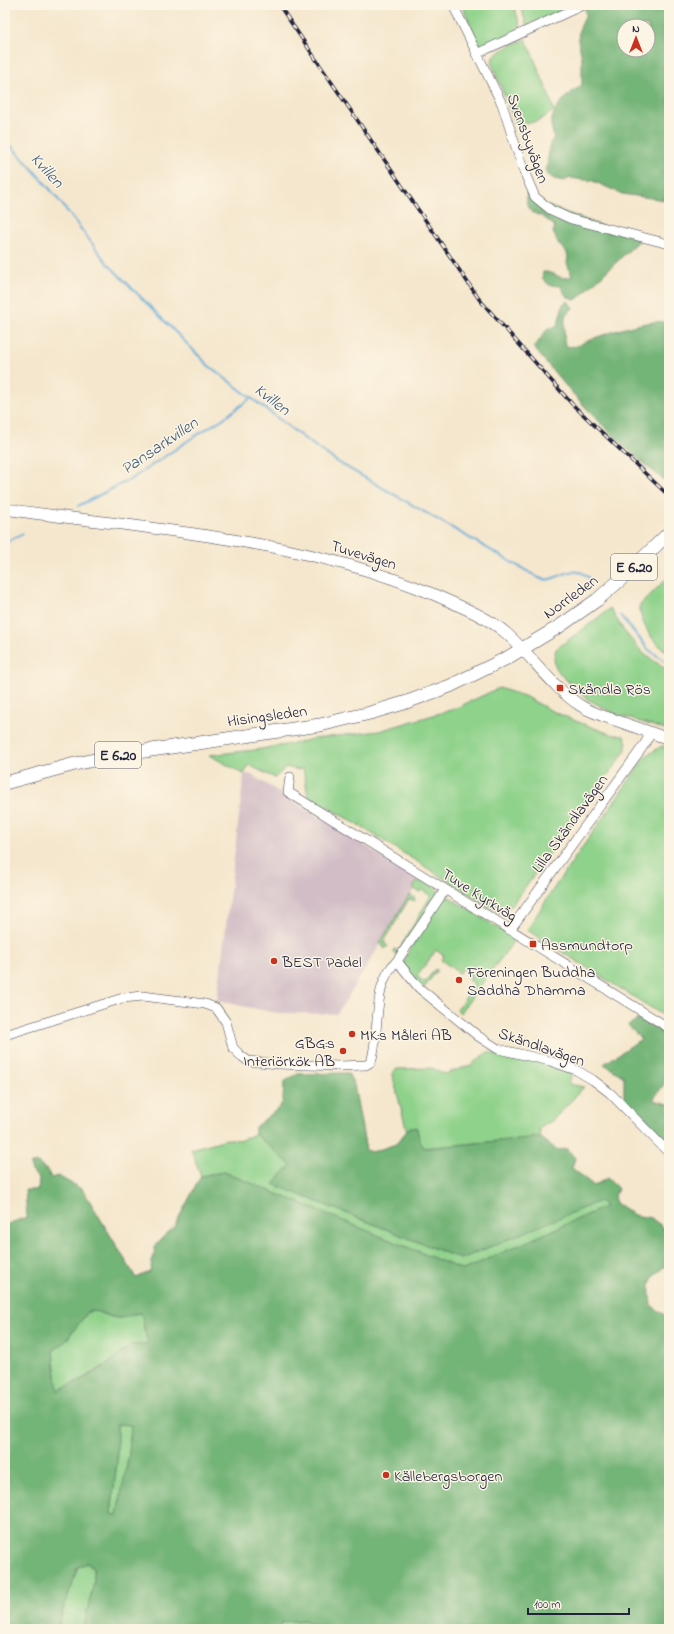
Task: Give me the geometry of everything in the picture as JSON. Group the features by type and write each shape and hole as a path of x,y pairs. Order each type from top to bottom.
{"highway":[{"name":"Norrleden","path":"523,649 590,606 620,580 669,533"},
{"name":"Hisingsleden","path":"5,783 75,764 118,755 313,726 370,713 404,703 450,686 523,649"}],"main road":[{"name":"Tuvevägen","path":"5,510 231,539 279,548 336,562 401,582 453,603 497,626 523,649 557,685 582,707 602,716 669,739"}],"street":[{"name":"Svensbyvägen","path":"453,5 499,99 508,120 527,181 540,202 557,213 571,218 669,244"},
{"path":"476,54 583,5"},
{"name":"Lilla Skändlavägen","path":"510,930 644,745 651,733"},
{"name":"Tuve Kyrkväg","path":"290,777 288,792 669,1028"},
{"path":"5,1035 123,998 143,996 205,1004 216,1008 226,1022 233,1048 248,1060 264,1063 306,1065 366,1065 371,1062 373,1057 382,986 386,974 397,961 445,890"},
{"name":"Skändlavägen","path":"397,961 419,988 493,1047 504,1052 544,1060 568,1067 592,1079 610,1093 669,1153"}],"shaded area":[{"path":"244,774 250,774 420,880 337,1014 277,1013 217,1001"}],"green space":[{"path":"462,5 514,5 521,29 484,46 479,45"},
{"path":"520,5 573,5 527,26"},
{"path":"584,5 669,5 669,202 665,200 622,194 593,181 570,178 564,181 554,179 546,173 550,144 554,137 552,120 554,113 568,95 582,85 582,58 578,40 579,30 586,15"},
{"path":"526,39 554,110 541,119 527,123 515,122 492,64 493,57 501,51"},
{"path":"528,191 538,202 640,240 576,300 566,296 561,286 549,285 542,278 543,272 564,278 572,276 567,263 568,256 566,251 559,245 553,232 555,226 545,218 530,210 527,204"},
{"path":"568,301 573,308 565,316 564,341 566,346 576,346 605,334 641,324 652,322 669,323 669,484 614,437 597,420 534,348 548,328 553,328 558,324 563,304"},
{"path":"669,576 669,653 653,639 645,627 639,606"},
{"path":"610,608 624,631 644,654 669,671 669,731 616,714 587,699 561,675 555,666 554,658 556,649"},
{"path":"499,688 524,696 552,711 576,721 610,734 624,736 627,742 625,751 616,764 511,906 499,913 360,826 308,796 303,768 299,770 286,767 275,778 249,765 244,774 209,755 255,750 312,739 379,731 454,709"},
{"path":"662,746 669,748 669,1019 527,930 554,888 646,756"},
{"path":"417,882 428,884 439,893 397,955 393,953 394,949 398,951 431,896 422,890 419,892 414,889"},
{"path":"409,895 414,897 415,901 409,899 384,942 388,946 385,949 380,943"},
{"path":"449,897 513,939 511,945 460,1013 457,1010 475,984 469,980 471,978 468,976 469,974 463,969 459,973 441,960 444,956 436,950 417,977 425,982 435,969 437,970 425,987 420,986 404,966 406,955 444,898"},
{"path":"639,1019 669,1036 669,1077 653,1100 669,1104 669,1143 624,1098 624,1077 604,1064 641,1039 628,1025"},
{"path":"488,1052 510,1058 524,1059 555,1066 572,1072 569,1084 584,1087 552,1121 540,1128 540,1137 424,1148 419,1139 417,1128 410,1127 407,1132 392,1073 397,1069 432,1068 445,1074 471,1065"},
{"path":"348,1073 354,1085 366,1150 372,1152 396,1144 410,1127 417,1128 419,1139 424,1148 540,1137 557,1150 567,1149 575,1158 572,1168 594,1186 607,1178 613,1183 618,1189 614,1197 616,1203 634,1215 651,1218 667,1230 669,1228 669,1263 651,1280 650,1290 651,1305 669,1318 669,1629 326,1629 304,1620 281,1622 280,1629 83,1629 94,1582 94,1569 87,1563 77,1567 57,1629 5,1629 5,1225 27,1217 25,1190 38,1190 39,1179 32,1171 30,1165 36,1162 48,1171 51,1178 58,1176 83,1190 136,1278 150,1272 156,1244 174,1227 201,1176 224,1172 463,1270 605,1207 600,1201 461,1259 273,1184 291,1165 255,1134 255,1127 279,1108 283,1101 284,1082 297,1074","holes":["92,1310 117,1318 141,1313 148,1344 130,1345 105,1366 87,1377 58,1391 53,1351 64,1343 87,1313","117,1424 131,1425 129,1454 117,1515 111,1514 117,1460"]},
{"path":"255,1134 291,1165 273,1184 461,1259 600,1200 605,1207 463,1270 224,1172 201,1176 191,1149 227,1139 242,1140"},
{"path":"92,1310 110,1317 118,1318 141,1313 148,1344 130,1345 105,1365 57,1391 53,1351 64,1343 87,1313"},
{"path":"117,1424 131,1425 129,1454 117,1515 111,1515 117,1460"},
{"path":"87,1563 94,1569 94,1582 83,1629 57,1629 78,1567"},
{"path":"304,1620 326,1629 280,1629 281,1622"}],"waterway":[{"name":"Kvillen","path":"5,140 54,194 107,263 209,366 305,439 336,461 539,578 545,580 551,579 569,572 582,573 589,578"},
{"name":"Pansarkvillen","path":"78,506 133,478 224,418 251,398"},
{"name":"Pansarkvillen","path":"5,542 23,534"},
{"name":"Kvillen","path":"620,615 649,650 669,664"}],"railway":[{"path":"279,5 479,299 572,404 669,496"}],"place":[{"name":"Skändla Rös","path":"560,688"},
{"name":"Assmundtorp","path":"533,944"},
{"name":"BEST Padel","path":"274,961"},
{"name":"Föreningen Buddha Saddha Dhamma","path":"459,980"},
{"name":"MK:s Måleri AB","path":"352,1034"},
{"name":"GBG:s Interiörkök AB","path":"343,1051"},
{"name":"Källebergsborgen","path":"386,1475"}]}
